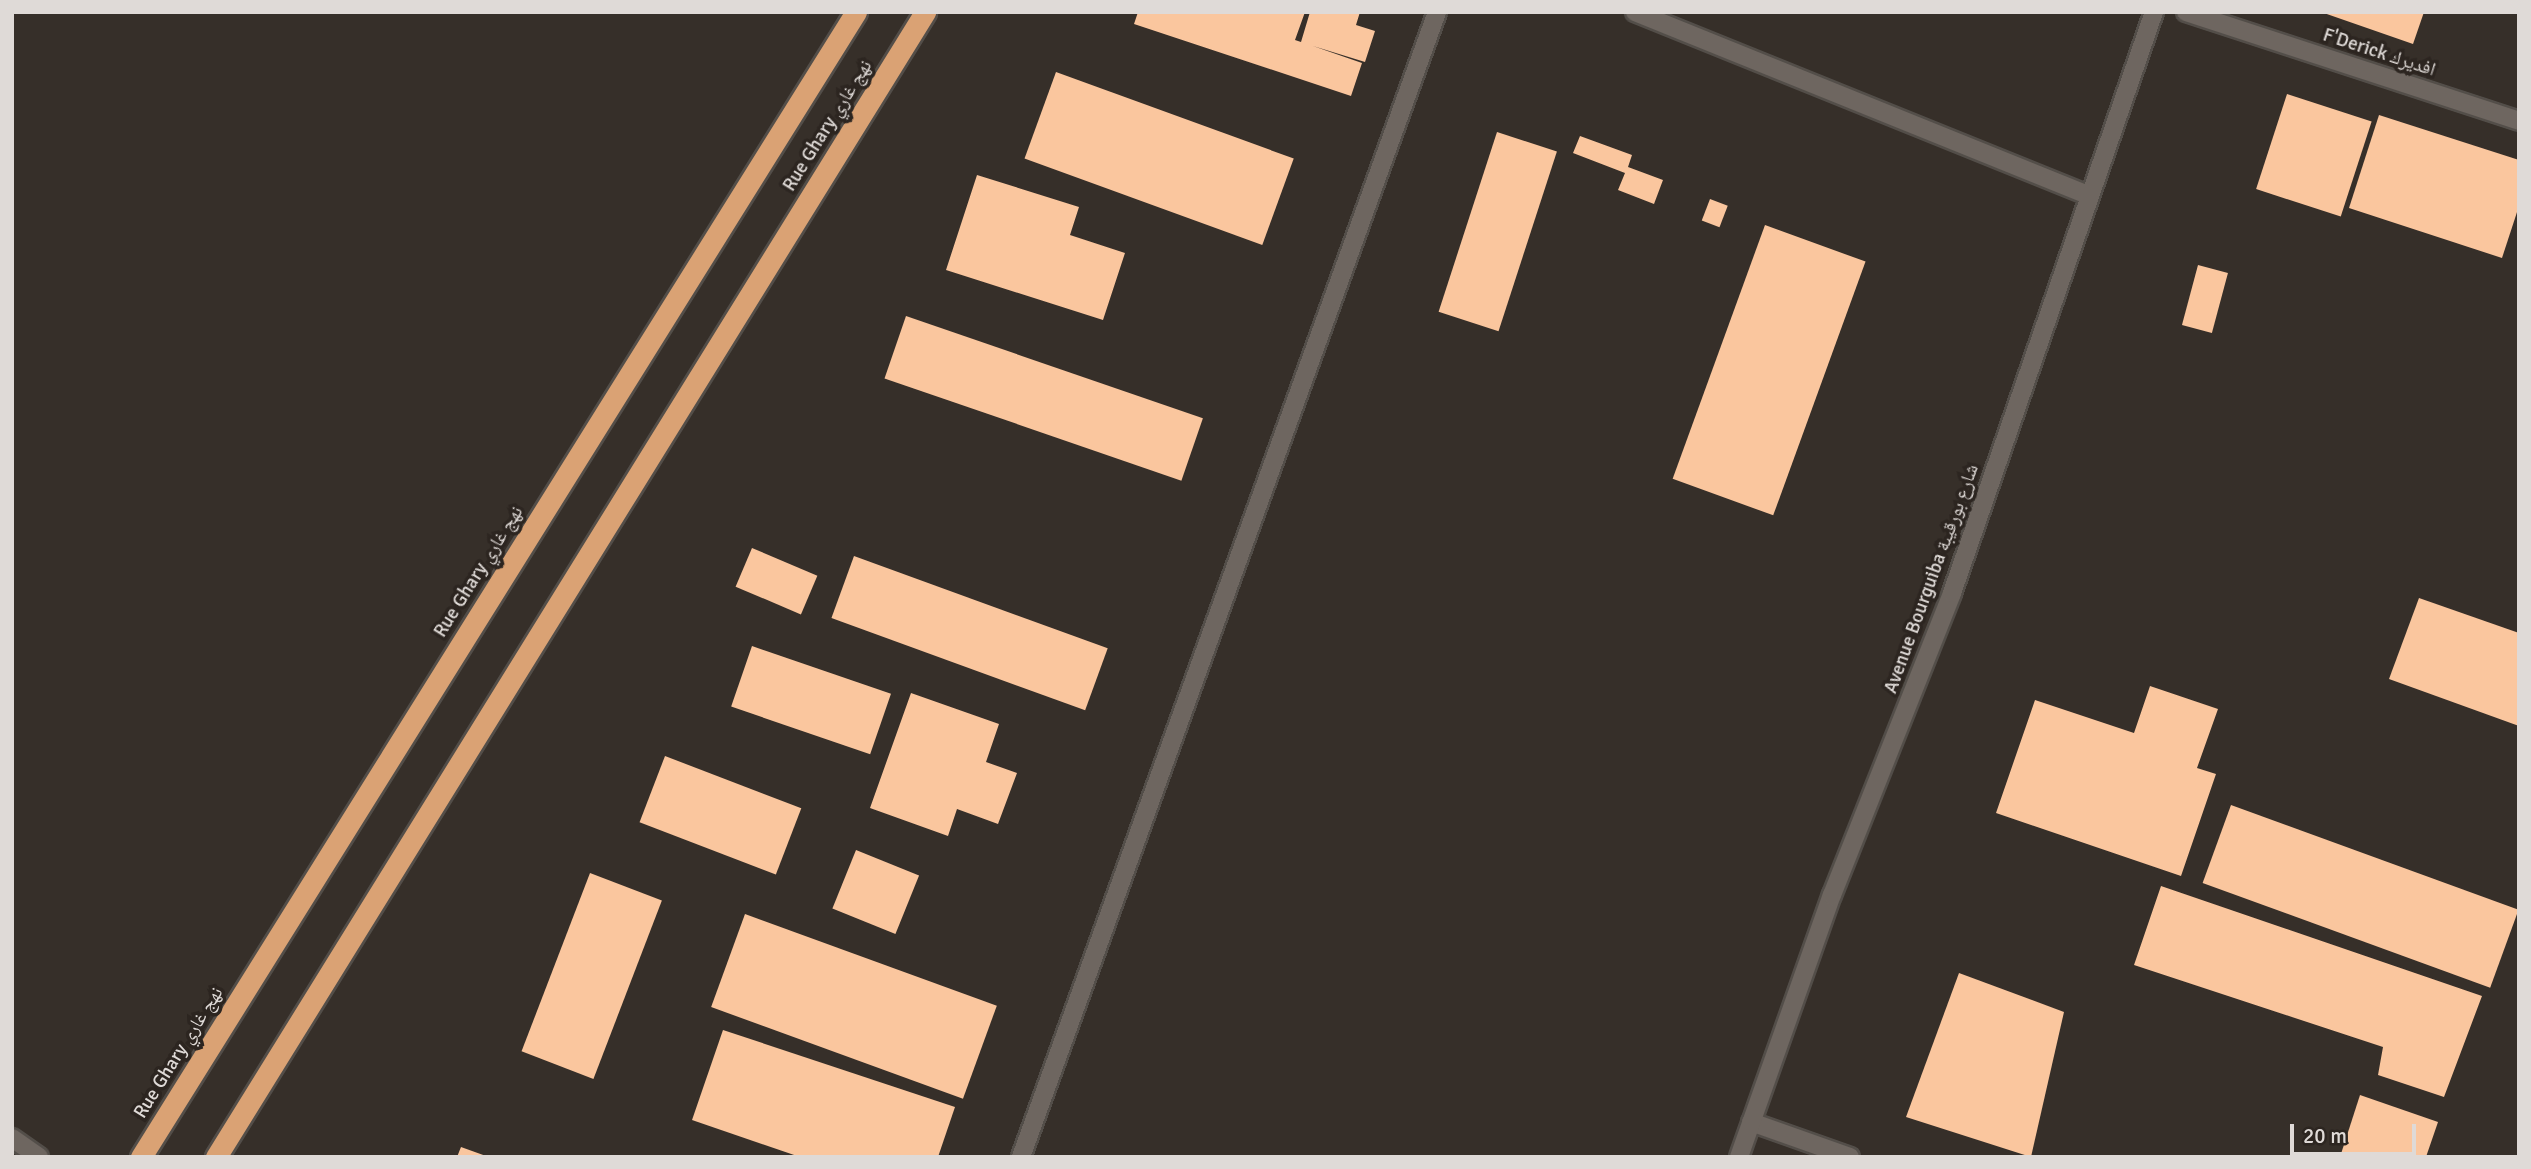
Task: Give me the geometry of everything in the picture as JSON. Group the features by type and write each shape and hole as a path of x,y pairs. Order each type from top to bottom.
{"highway":[{"name":"Rue Ghary نهج غاري","path":"141,1157 856,12"},
{"name":"Rue Ghary نهج غاري","path":"216,1157 925,12"}],"street":[{"path":"1021,1157 1437,12"},
{"path":"1635,12 2088,195"},
{"name":"Avenue Bourguiba شارع بورقيبة","path":"1739,1157 1832,895 1952,593 2088,195 2154,12"},
{"name":"F'Derick افديرك","path":"2186,12 2519,121"},
{"path":"1751,1122 1850,1157"},
{"path":"12,1138 39,1157"}],"building":[{"path":"1138,12 1305,12 1295,40 1301,42 1310,12 1360,12 1356,25 1375,31 1365,62 1313,46 1362,63 1351,96 1134,24"},
{"path":"2321,12 2424,12 2413,44"},
{"path":"1056,72 1294,159 1262,245 1025,158"},
{"path":"2287,94 2372,122 2341,217 2256,189"},
{"path":"2379,115 2519,160 2519,206 2502,258 2349,208"},
{"path":"1497,132 1557,151 1499,331 1439,312"},
{"path":"1580,136 1632,155 1628,167 1663,180 1654,204 1618,190 1625,173 1573,153"},
{"path":"977,175 1079,207 1070,235 1125,253 1103,320 946,270"},
{"path":"1710,199 1728,206 1719,227 1702,220"},
{"path":"1765,225 1866,262 1773,515 1673,479"},
{"path":"2198,265 2228,273 2212,333 2182,325"},
{"path":"906,316 1203,418 1181,481 885,378"},
{"path":"752,548 817,576 801,614 736,587"},
{"path":"854,556 1108,648 1085,710 831,618"},
{"path":"2419,598 2519,633 2519,726 2389,679"},
{"path":"752,646 891,694 870,754 731,707"},
{"path":"2150,686 2218,709 2197,768 2216,774 2181,876 1996,813 2035,700 2134,733"},
{"path":"911,693 999,724 986,762 1017,773 998,824 957,809 948,836 870,808"},
{"path":"665,756 801,808 776,875 640,822"},
{"path":"2231,805 2519,910 2490,988 2203,883"},
{"path":"856,850 919,875 895,934 832,908"},
{"path":"590,873 662,901 593,1079 522,1051"},
{"path":"2161,886 2482,996 2444,1097 2378,1075 2383,1047 2134,965"},
{"path":"745,914 997,1006 963,1099 711,1007"},
{"path":"1959,973 2064,1012 2031,1157 1906,1117"},
{"path":"723,1030 955,1107 938,1157 800,1157 692,1120"},
{"path":"2360,1095 2438,1122 2426,1157 2340,1157"},
{"path":"461,1147 486,1156 486,1157 457,1157"}]}
